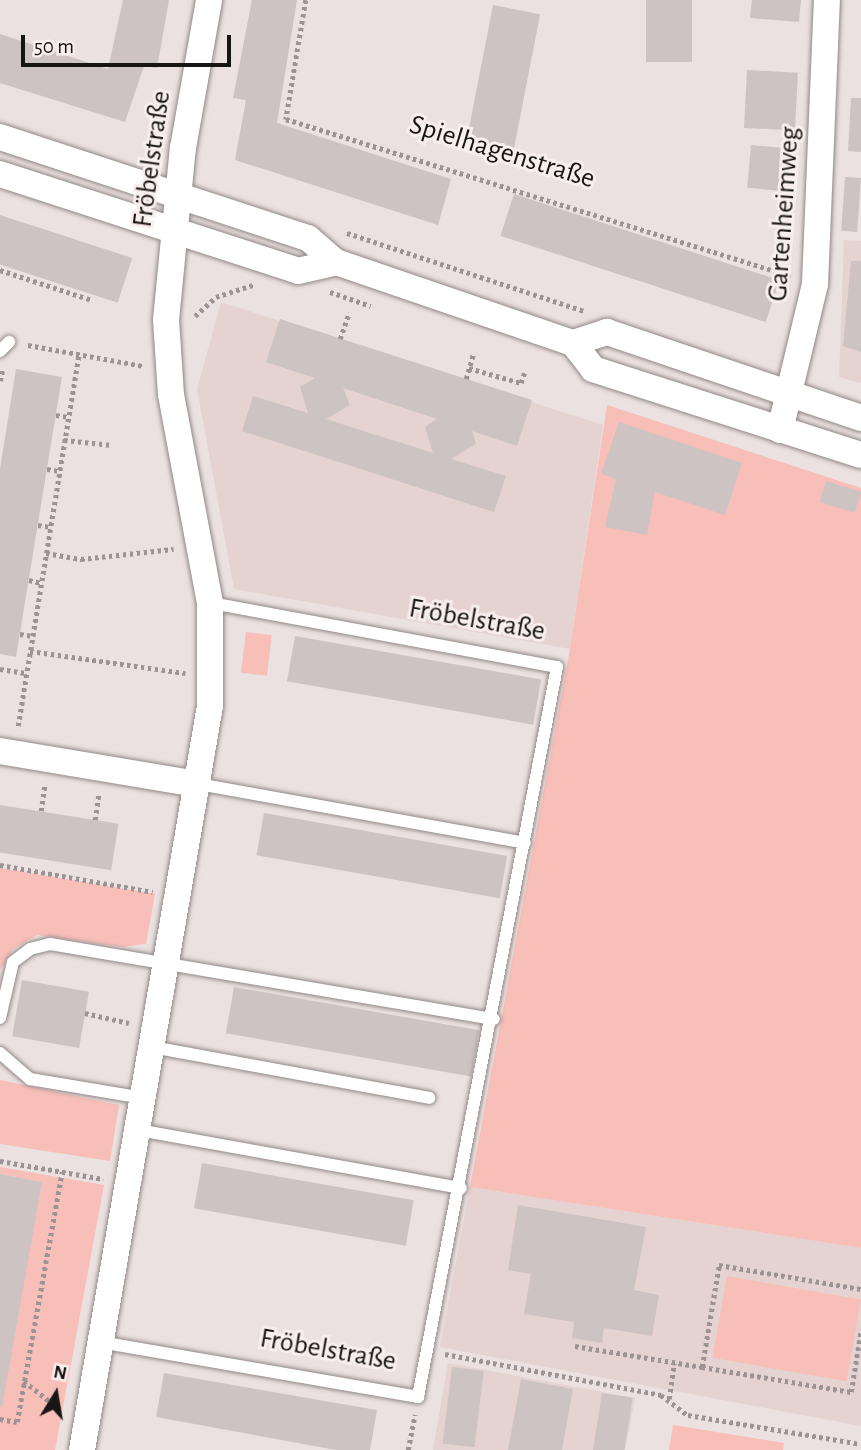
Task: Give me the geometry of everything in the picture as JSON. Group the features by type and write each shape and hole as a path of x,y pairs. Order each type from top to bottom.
{"street":[{"name":"Fröbelstraße","path":"84,1440 198,784 212,687 210,603 168,370 174,231 209,0"},
{"name":"Gartenheimweg","path":"780,430 815,284 827,0"},
{"path":"0,137 308,238 336,262 573,343 593,369 861,455"},
{"path":"0,174 298,271 336,262"},
{"path":"573,343 607,332 861,418"},
{"path":"7,752 198,784"}],"lane":[{"name":"Fröbelstraße","path":"100,1342 418,1397 431,1351 557,667 210,603"},
{"path":"198,784 525,843"},
{"path":"0,1018 11,965 34,947 54,945 494,1019"},
{"path":"152,1046 429,1098"},
{"path":"0,1053 30,1079 143,1098"},
{"path":"138,1130 461,1188"}],"path":[{"name":"Spielhagenstraße","path":"306,0 286,119 701,251 757,265 815,284"},
{"path":"343,232 592,314"},
{"path":"755,272 757,265"},
{"path":"0,270 92,300"},
{"path":"191,319 216,297 263,284"},
{"path":"340,339 349,313"},
{"path":"4,346 79,354 168,370"},
{"path":"7,752 30,651 79,354"},
{"path":"466,379 473,354"},
{"path":"469,368 522,383 525,371"},
{"path":"56,415 68,417"},
{"path":"64,440 112,445"},
{"path":"47,469 59,471"},
{"path":"38,524 50,527"},
{"path":"46,553 81,559 177,548"},
{"path":"29,580 41,583"},
{"path":"20,634 32,636"},
{"path":"30,651 189,674"},
{"path":"0,669 26,673"},
{"path":"0,865 178,896"},
{"path":"85,1013 115,1020"},
{"path":"0,1161 111,1180"},
{"path":"0,1419 16,1422 62,1172"},
{"path":"702,1367 719,1265 861,1289"},
{"path":"575,1346 851,1392 861,1330"},
{"path":"431,1351 669,1399 688,1415 861,1444"},
{"path":"669,1399 674,1363"},
{"path":"24,1381 84,1440"},
{"path":"408,1450 418,1397"}],"shaded area":[{"path":"844,240 861,241 861,383 839,377"},
{"path":"221,302 603,425 570,649 234,589 197,389"},
{"path":"607,405 861,488 861,1248 470,1187 570,649"},
{"path":"246,632 272,635 267,676 241,673"},
{"path":"0,868 155,894 146,944 122,947 37,935 13,949 0,970"},
{"path":"0,1080 119,1105 110,1161 0,1144"},
{"path":"0,1167 104,1185 55,1450 0,1450 0,1406 42,1182 0,1174"},
{"path":"470,1187 861,1248 861,1426 440,1347"},
{"path":"727,1276 861,1300 847,1381 713,1358"},
{"path":"448,1363 635,1398 625,1450 433,1450"},
{"path":"673,1425 784,1443 783,1450 669,1450"}],"building":[{"path":"123,0 169,0 157,68 144,66 125,122 0,83 0,34 108,69"},
{"path":"252,0 297,0 277,123 451,179 438,225 235,160 246,100 233,98"},
{"path":"646,0 692,0 692,62 646,62"},
{"path":"752,0 801,0 799,22 750,18"},
{"path":"493,5 540,14 513,156 466,146"},
{"path":"747,70 798,73 795,131 744,128"},
{"path":"851,98 861,98 861,152 848,151"},
{"path":"751,145 793,149 789,191 747,188"},
{"path":"845,177 861,178 857,232 841,231"},
{"path":"514,194 779,280 766,322 500,236"},
{"path":"0,215 132,258 118,303 0,264"},
{"path":"851,261 861,261 861,352 843,346"},
{"path":"280,319 532,400 517,446 472,431 476,444 451,459 506,476 494,512 242,431 253,396 308,413 300,387 315,378 266,362","holes":["343,388 437,419 425,427 433,453 326,419 350,405"]},
{"path":"16,369 62,377 16,657 0,654 0,469"},
{"path":"619,422 742,463 725,515 655,492 647,535 605,527 616,479 601,474"},
{"path":"826,481 861,492 855,513 820,502"},
{"path":"295,636 541,679 533,725 287,681"},
{"path":"0,805 119,824 111,870 0,853"},
{"path":"264,813 507,856 500,898 257,855"},
{"path":"22,980 89,992 79,1048 12,1036"},
{"path":"234,987 479,1030 471,1077 226,1033"},
{"path":"202,1163 414,1200 406,1246 194,1208"},
{"path":"0,1174 42,1182 2,1407 0,1406"},
{"path":"518,1205 646,1227 634,1290 659,1295 652,1336 604,1328 602,1343 572,1338 574,1322 524,1314 531,1274 508,1270"},
{"path":"452,1367 484,1371 474,1447 443,1443"},
{"path":"164,1373 377,1410 370,1450 336,1450 156,1417"},
{"path":"521,1379 573,1389 562,1450 508,1450"},
{"path":"602,1393 633,1398 624,1450 593,1450"}]}
